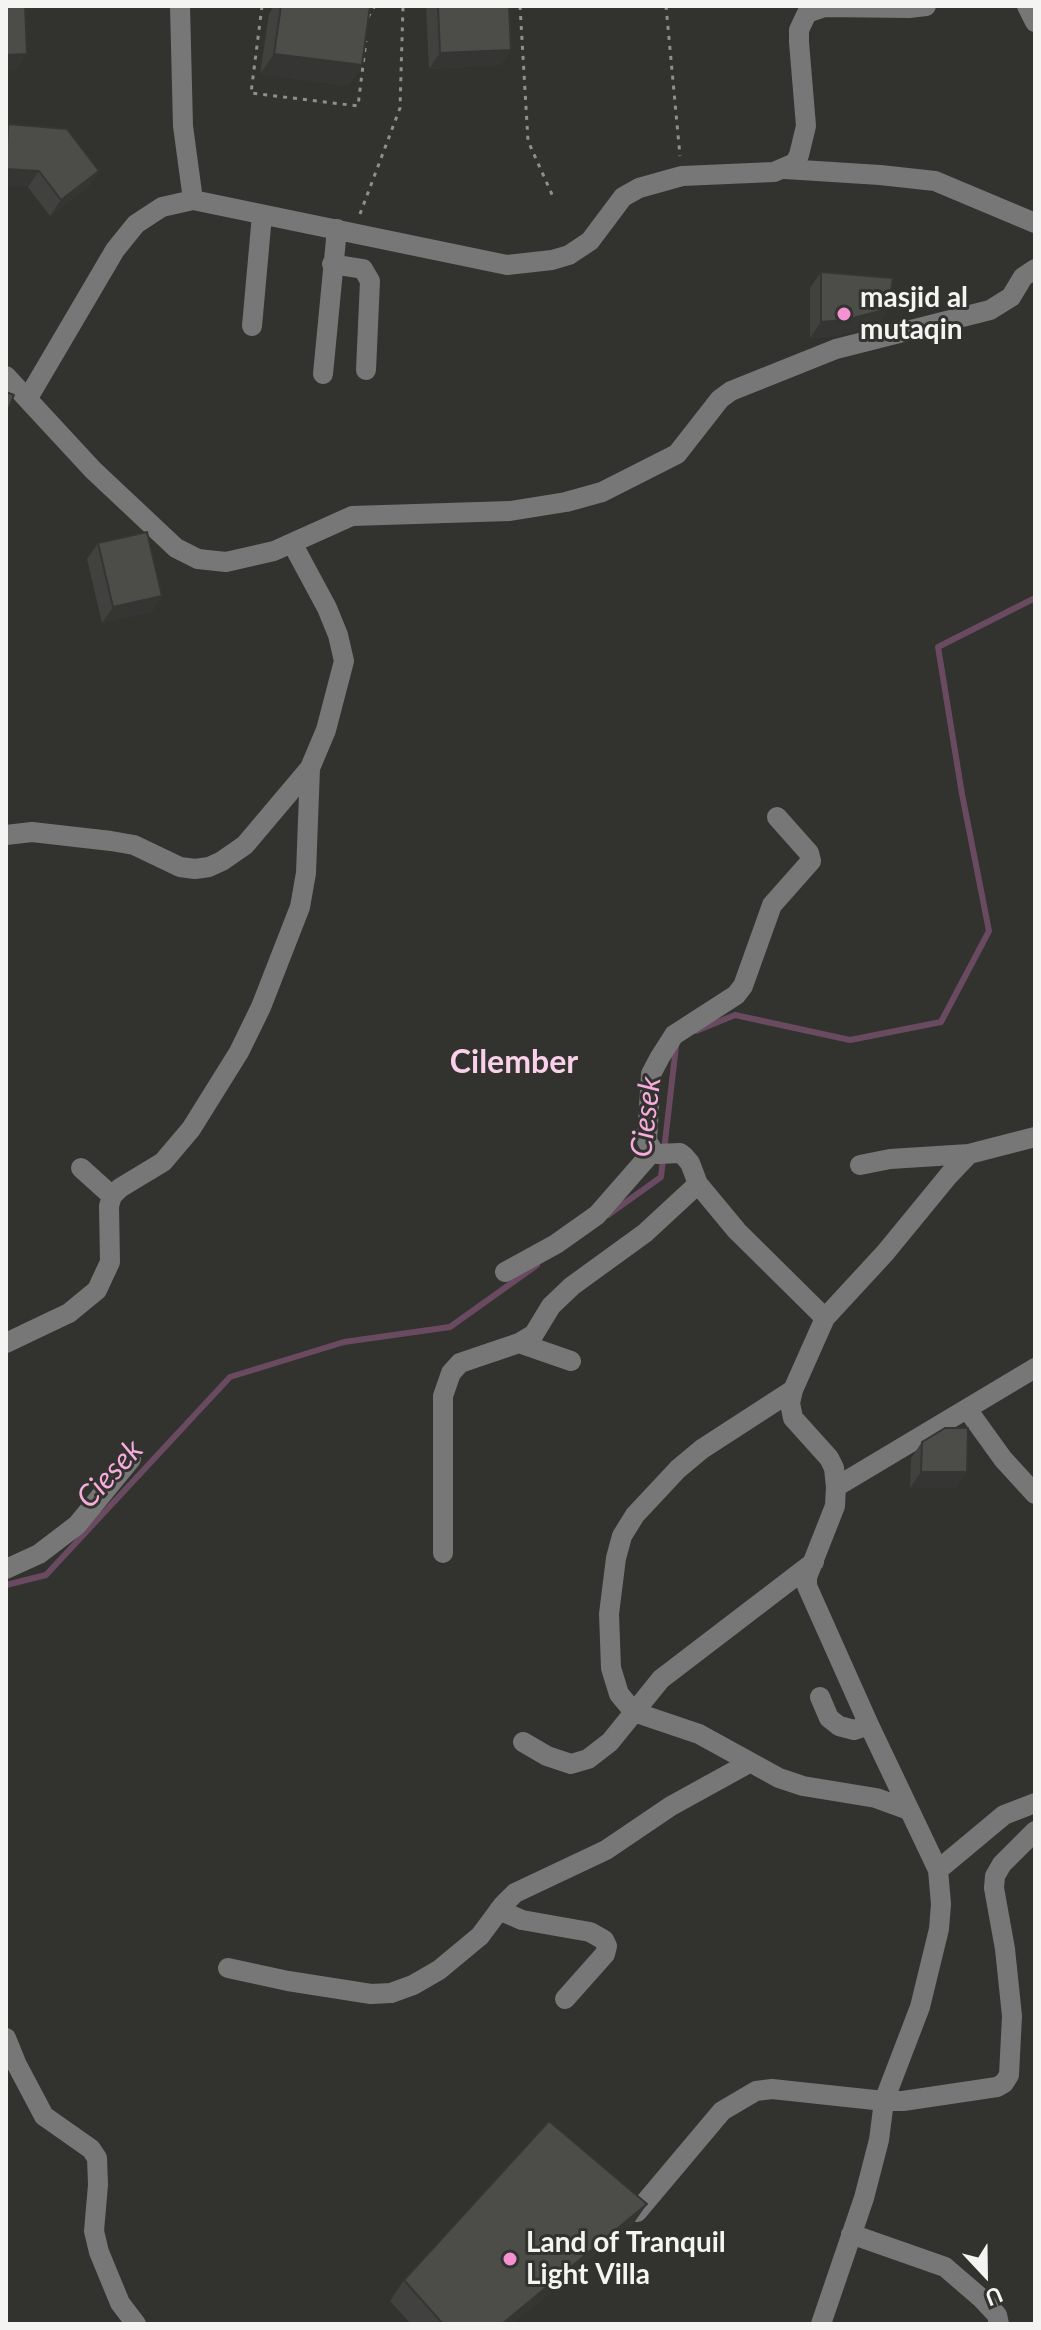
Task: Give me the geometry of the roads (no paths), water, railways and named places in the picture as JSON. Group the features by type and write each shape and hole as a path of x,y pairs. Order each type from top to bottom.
{"street":[{"path":"180,6 183,126 193,200"},
{"path":"785,169 795,163 799,155 806,126 799,30 807,13 824,7 926,6"},
{"path":"1027,6 1035,22"},
{"path":"28,398 99,274 136,224 162,207 193,200 507,265 533,264 578,250 590,241 623,197 682,176 785,169 935,181 1035,223"},
{"path":"252,326 262,215"},
{"path":"323,374 332,264 345,231"},
{"path":"332,264 363,269 370,281 366,370"},
{"path":"6,376 93,470 183,552 205,560 226,562 261,555 341,519 357,515 510,511 566,502 602,492 677,454 720,399 731,391 836,349 990,310 1011,297 1023,277 1035,269"},
{"path":"6,835 32,832 134,845 180,867 195,869 209,867 229,857 251,839 310,768 326,730 344,661 327,608 292,543"},
{"path":"6,1343 69,1313 97,1290 110,1262 109,1206 112,1196 177,1149 239,1052 261,1007 303,892 310,768"},
{"path":"655,1153 647,1135 651,1074 660,1057 674,1035 736,995 743,986 772,905 811,861 809,853 777,817"},
{"path":"860,1165 890,1159 969,1154 1035,1137"},
{"path":"505,1272 556,1244 597,1215 655,1153 680,1153 690,1163 698,1184 737,1231 825,1318"},
{"path":"821,2324 879,2140 884,2101 920,2007 936,1942 941,1904 938,1870 807,1586 807,1577 835,1506 836,1487 834,1468 829,1458 793,1418 790,1403 825,1318 969,1154"},
{"path":"81,1168 112,1196"},
{"path":"443,1553 444,1388 448,1378 460,1363 519,1343 538,1330 551,1306 572,1286 645,1233 698,1184"},
{"path":"519,1343 571,1361"},
{"path":"836,1487 1035,1368"},
{"path":"793,1390 702,1449 678,1469 635,1515 622,1536 609,1614 609,1652 619,1694 634,1712 699,1734 779,1778 803,1786 876,1798 909,1810"},
{"path":"967,1409 1003,1459 1035,1494"},
{"path":"6,1569 39,1554 77,1525 131,1459"},
{"path":"523,1742 558,1761 578,1764 610,1742 661,1679 814,1562"},
{"path":"820,1697 826,1712 839,1726 854,1730 869,1725"},
{"path":"228,1968 371,1994 391,1993 413,1985 439,1970 480,1936 499,1910 524,1888 606,1850 671,1806 749,1763"},
{"path":"938,1870 1004,1815 1035,1803"},
{"path":"637,2212 722,2111 756,2091 772,2089 903,2101 997,2087 1004,2083 1009,2075 1012,2016 994,1888 995,1876 1002,1864 1035,1831"},
{"path":"499,1910 522,1920 590,1932 604,1940 607,1946 605,1954 565,1999"},
{"path":"6,2038 44,2116 91,2149 97,2158 94,2231 99,2252 120,2303 136,2324"},
{"path":"851,2234 945,2267 981,2298 997,2315 999,2324"}],"waterway":[{"name":"Ciesek","path":"696,1031 735,1015 850,1040 941,1022 989,931 938,647 1035,598"},
{"name":"Ciesek","path":"608,1215 661,1177 676,1046"},
{"name":"Ciesek","path":"6,1585 46,1575 230,1377 344,1342 450,1327 537,1265"}],"place":[{"name":"masjid al mutaqin","path":"844,314"},
{"name":"Land of Tranquil Light Villa","path":"510,2259"}],"district":[{"name":"Cilember","path":"514,1063"}]}
